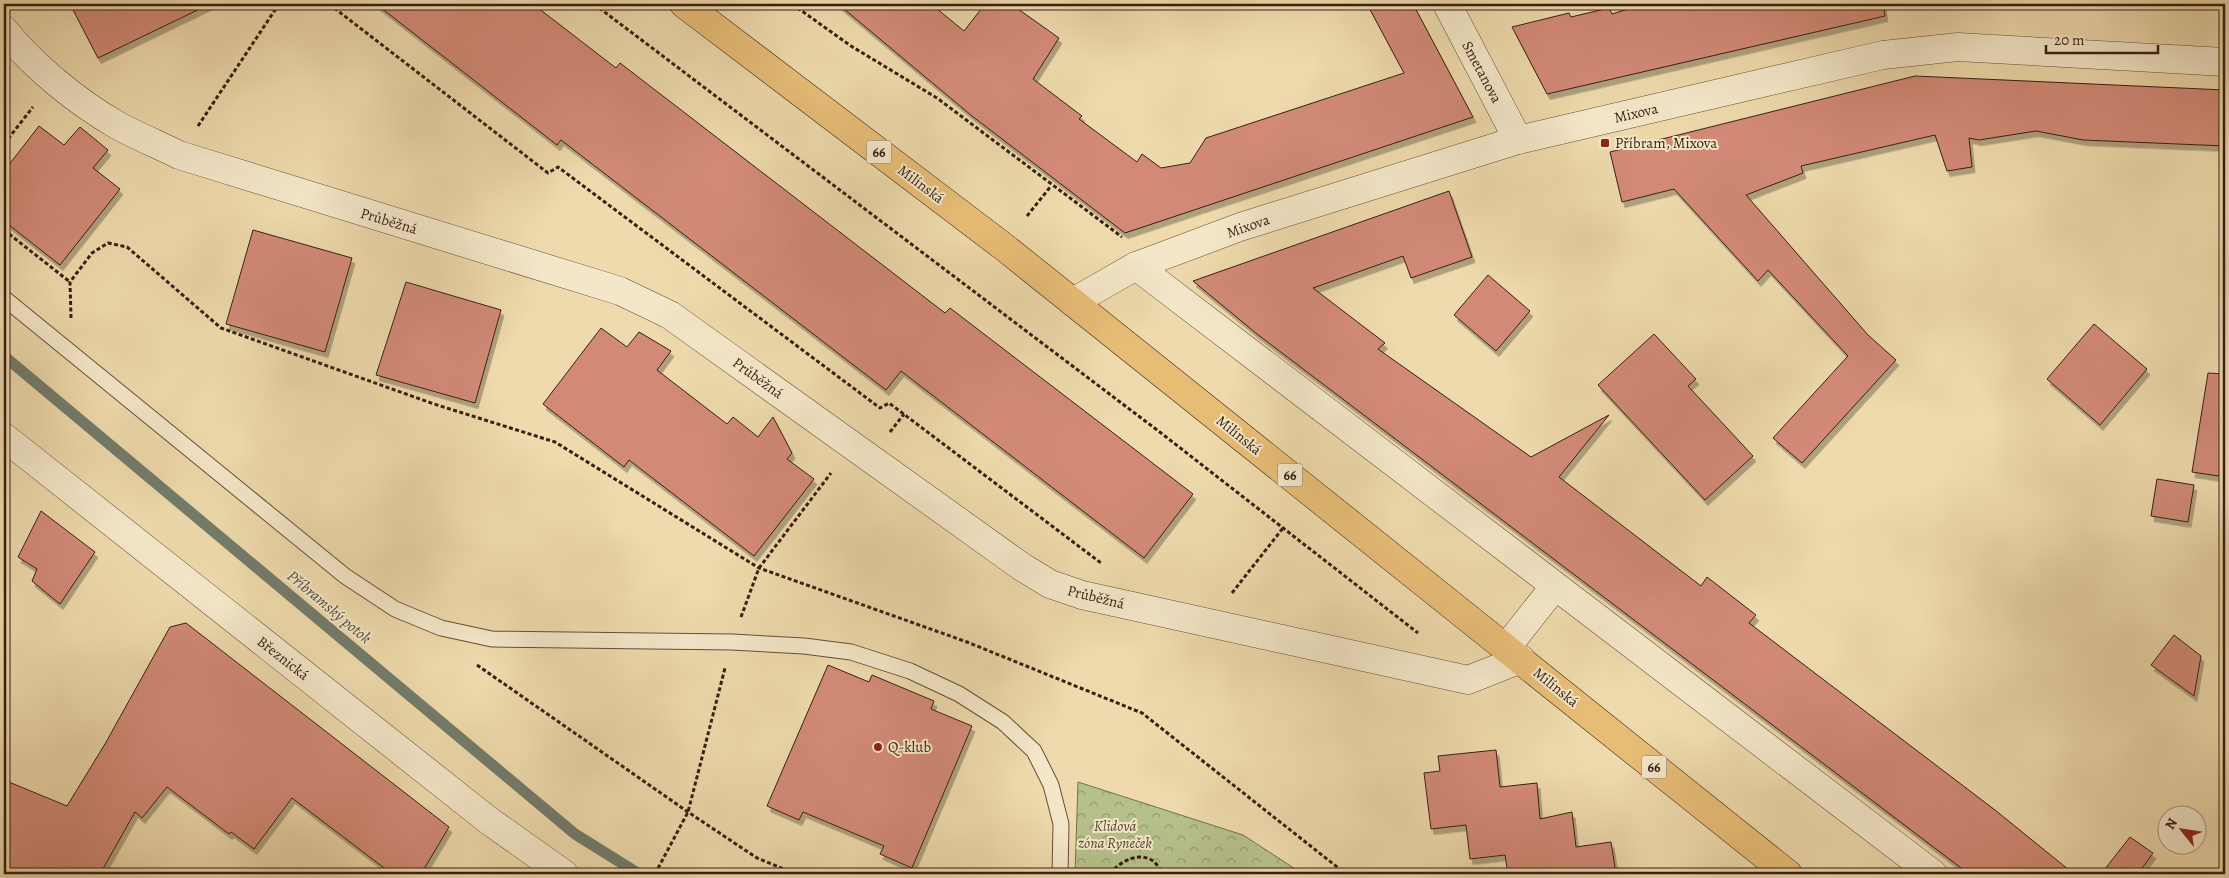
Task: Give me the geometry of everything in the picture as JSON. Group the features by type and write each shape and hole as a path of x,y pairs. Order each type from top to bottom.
{"main road":[{"name":"Milínská","path":"684,4 1073,302 1788,874"}],"street":[{"name":"Smetanova","path":"1446,4 1518,140"},
{"name":"Průběžná","path":"4,30 20,50 63,87 116,125 179,155 620,291 670,315 1022,567 1050,584 1082,595 1468,680 1514,654"},
{"name":"Mixova","path":"1073,302 1136,266 1240,227 1518,140 1883,55 1958,47 2225,62"},
{"path":"1136,266 1933,874"},
{"name":"Březnická","path":"4,438 480,814 564,874"},
{"path":"1514,654 1555,586"}],"lane":[{"path":"4,298 345,576 395,609 441,628 492,639 732,642 804,646 851,652 919,675 959,694 1003,722 1034,751 1051,785 1061,824 1060,874"}],"path":[{"path":"179,155 279,4"},
{"path":"329,4 548,173 558,167 880,408 889,403 1108,569"},
{"path":"594,4 1283,528 1422,636"},
{"path":"792,4 851,46 937,98 1051,186 1125,239"},
{"path":"4,144 35,105"},
{"path":"1027,216 1051,186"},
{"path":"4,230 70,282 92,253 108,244 127,247 221,328 434,404 555,442 759,568 967,642 1142,713 1346,874"},
{"path":"888,436 904,414"},
{"path":"655,874 688,812 732,642 759,568 852,445"},
{"path":"1227,600 1283,528"},
{"path":"476,664 757,858 796,874"},
{"path":"1110,874 1123,862 1134,856 1149,858 1160,868 1162,874"}],"green space":[{"name":"Klidová zóna Ryneček","path":"1078,782 1243,835 1303,874 1075,874"}],"building":[{"path":"70,4 210,4 98,58"},
{"path":"376,4 533,4 616,68 620,63 945,313 950,308 1193,494 1144,558 901,371 886,390 561,140 557,145"},
{"path":"838,4 931,4 964,31 985,4 1011,4 1059,38 1033,79 1082,116 1079,119 1137,162 1142,154 1161,168 1190,163 1206,138 1404,73 1367,4 1413,4 1473,117 1125,233 972,116"},
{"path":"1644,4 1883,4 1885,16 1547,94 1512,27 1569,13 1571,17 1609,8 1612,14"},
{"path":"1915,76 2225,90 2225,146 2083,140 2036,131 1979,140 1969,138 1972,167 1947,171 1935,135 1801,166 1803,173 1746,195 1868,335 1896,360 1802,463 1773,438 1848,356 1768,270 1758,281 1674,189 1622,202 1610,152"},
{"path":"39,126 64,145 80,127 108,150 93,168 120,189 60,265 4,221 4,171"},
{"path":"1449,191 1472,257 1411,278 1403,256 1313,288 1385,343 1378,349 1531,457 1609,415 1559,477 1701,586 1707,577 1756,615 1749,623 1995,810 2074,874 1969,874 1257,334 1193,281"},
{"path":"253,230 352,258 325,352 226,324"},
{"path":"1488,275 1530,311 1496,351 1454,315"},
{"path":"406,282 501,310 475,403 376,375"},
{"path":"2094,324 2147,369 2100,425 2047,379"},
{"path":"601,328 627,347 639,332 671,351 657,370 727,424 733,417 758,437 773,417 792,453 787,459 814,479 754,556 629,460 624,467 543,404"},
{"path":"1654,334 1696,379 1688,386 1753,456 1705,500 1598,385"},
{"path":"2208,373 2225,374 2225,477 2192,472"},
{"path":"2157,479 2194,485 2188,522 2151,516"},
{"path":"41,511 95,552 60,604 32,581 37,569 18,557"},
{"path":"186,623 449,827 421,874 392,874 292,798 254,849 231,832 229,834 167,787 142,818 135,812 100,874 4,874 4,780 67,806 105,744 170,627"},
{"path":"2174,635 2201,656 2194,696 2151,665"},
{"name":"Q-klub","path":"828,665 869,682 872,675 934,701 931,709 972,726 912,868 880,854 884,846 803,812 799,820 767,806"},
{"path":"1496,750 1500,787 1537,783 1540,819 1572,812 1576,847 1611,842 1616,874 1508,874 1505,855 1470,859 1466,825 1431,829 1424,773 1440,771 1438,756"},
{"path":"2130,837 2153,853 2138,874 2101,874"}],"waterway":[{"name":"Příbramský potok","path":"4,356 575,834 639,874"}],"place":[{"name":"Příbram, Mixova","path":"1605,143"},
{"name":"Q-klub","path":"878,747"}]}
